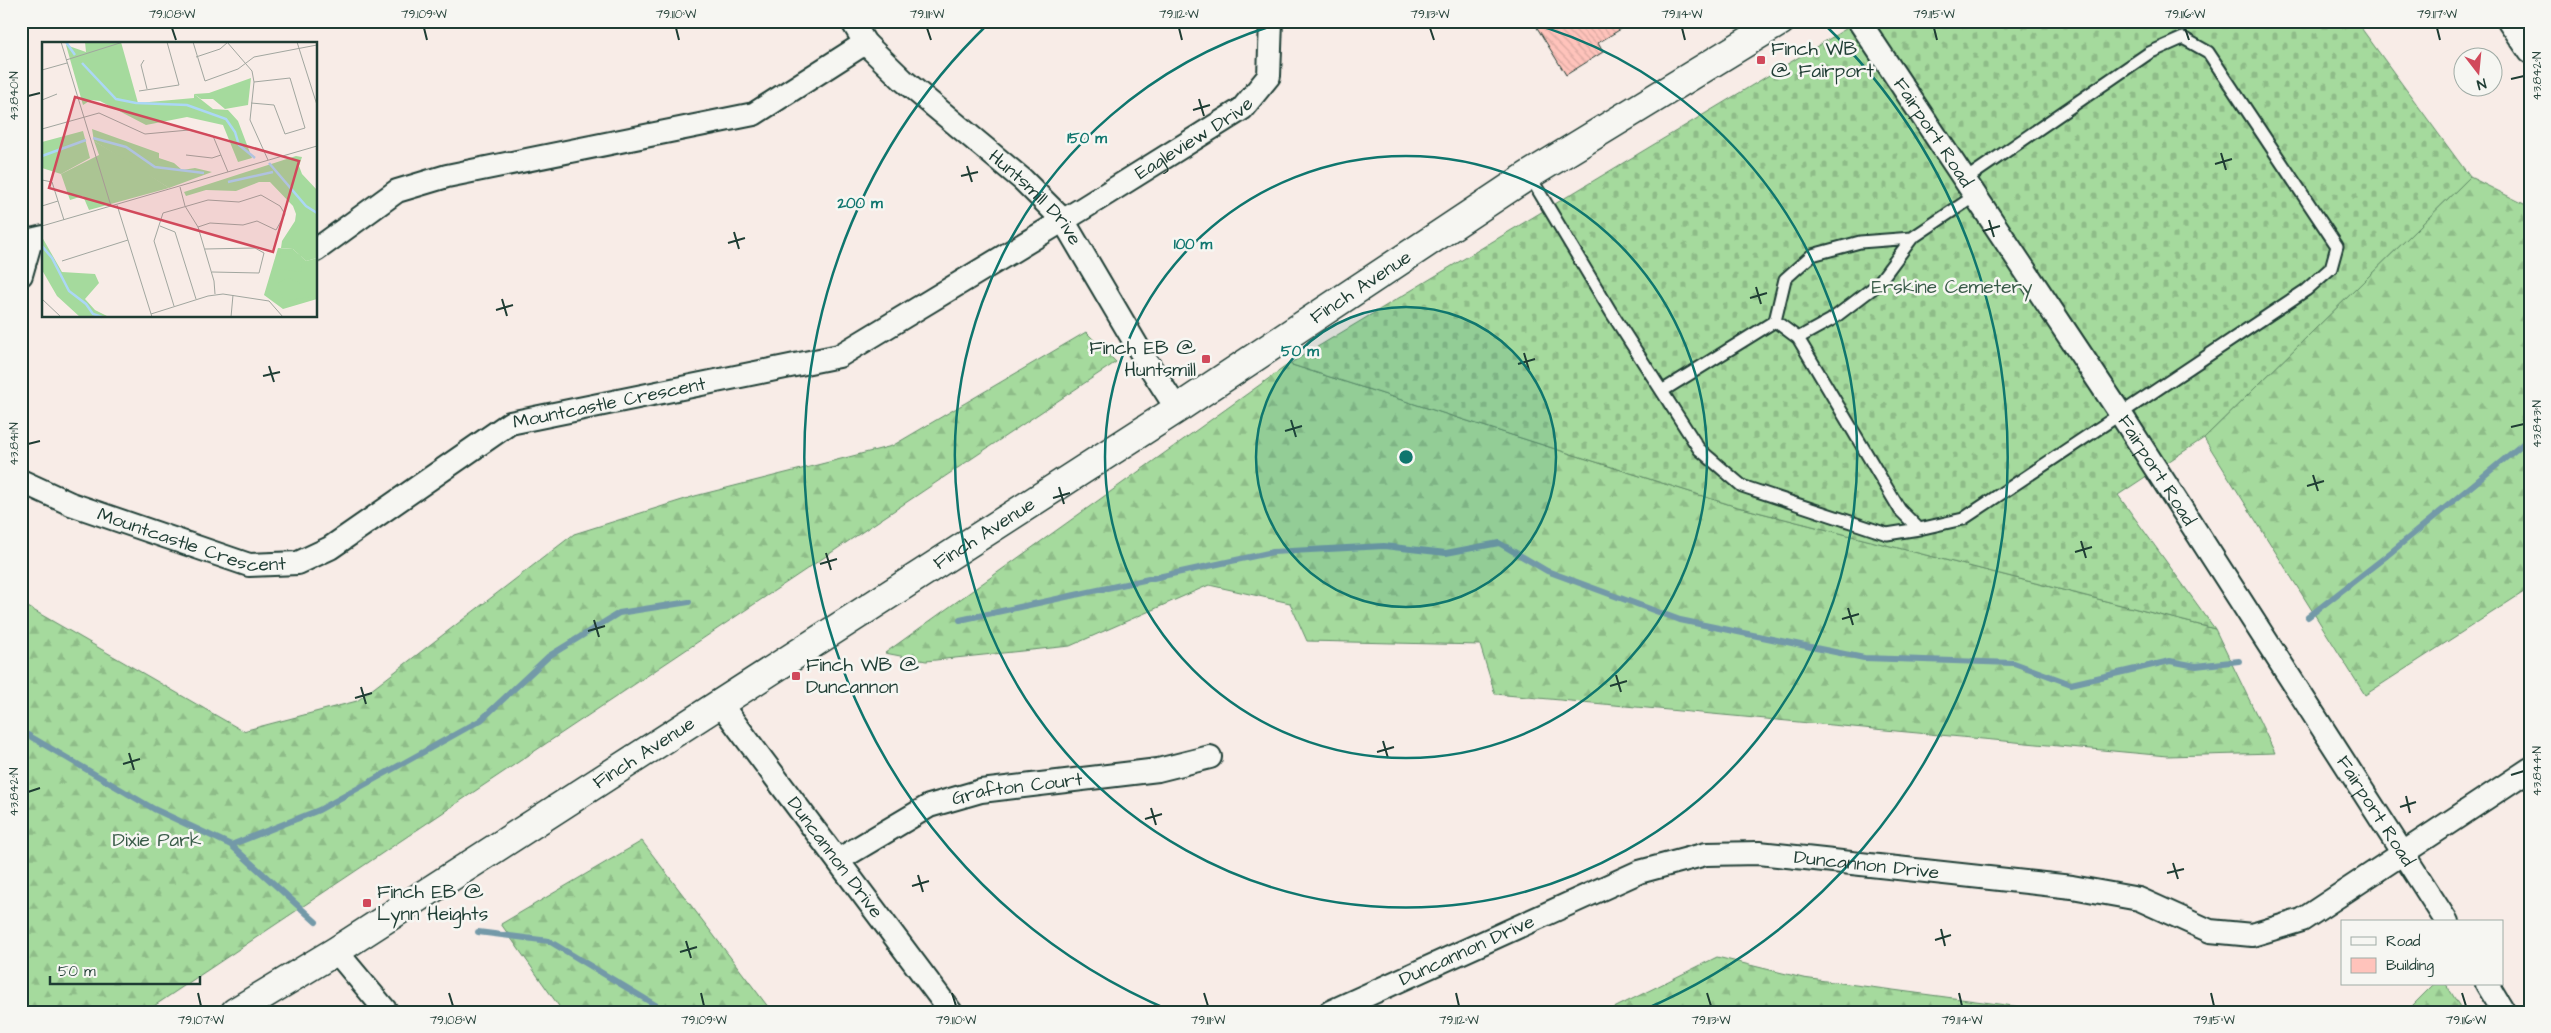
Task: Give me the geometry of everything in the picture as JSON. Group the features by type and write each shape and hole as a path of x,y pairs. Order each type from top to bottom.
{"main road":[{"name":"Finch Avenue","path":"235,1012 336,951 719,702 1177,409 1530,175 1781,21"}],"street":[{"name":"Huntsmill Drive","path":"852,21 864,43 903,80 1023,180 1063,220 1142,356 1177,409"},
{"name":"Eagleview Drive","path":"1063,220 1242,109 1269,76 1271,21"},
{"name":"Fairport Road","path":"1859,21 2120,413 2446,920"},
{"path":"2509,21 2530,52"},
{"path":"318,249 397,191 447,176 754,114 864,43"},
{"name":"Mountcastle Crescent","path":"21,481 71,504 249,565 298,563 330,548 510,423 839,356 1063,220"},
{"path":"21,275 31,240 42,237"},
{"name":"Duncannon Drive","path":"719,702 951,1012"},
{"name":"Grafton Court","path":"838,860 929,806 981,791 1158,770 1210,757"},
{"name":"Duncannon Drive","path":"1330,1012 1639,872 1706,854 1759,854 2072,887 2139,899 2210,931 2252,935 2302,920 2530,769"},
{"path":"336,951 387,1012"},
{"path":"2488,986 2504,1012"}],"lane":[{"path":"1530,175 1611,312 1699,449 1742,486 1887,534 1919,530 1963,519 2306,290 2332,268 2336,246 2208,52 2183,38 2149,52 1971,187 1912,238 1877,285 1831,320 1798,338"},
{"path":"1662,391 1775,321 1785,279 1812,255 1860,242 1912,238"},
{"path":"1775,321 1798,338 1900,510 1919,530"}],"path":[{"path":"21,24 24,21"}],"green space":[{"name":"Erskine Cemetery","path":"1859,21 2356,21 2470,177 2204,438 2118,495 2215,629 1734,506 1289,364"},
{"path":"2470,177 2530,207 2530,588 2365,695 2204,438"},
{"name":"Dixie Park","path":"1086,332 1116,362 145,1012 21,1012 21,603 243,731 357,701 574,534 695,496 892,446"},
{"path":"1289,364 1734,506 2215,629 2275,753 2167,756 1495,694 1480,645 1307,641 1290,603 1209,585 1070,646 926,661 885,653"},
{"path":"642,841 772,1012 563,1012 501,924"},
{"path":"1717,957 1803,978 2058,1012 1606,1012"},
{"path":"2432,986 2447,986 2463,1012 2406,1012"}],"building":[{"path":"1533,21 1634,21 1598,43 1603,52 1566,75"}],"waterway":[{"path":"2308,617 2384,558 2530,438"},
{"path":"960,620 1273,552 1384,546 1446,553 1499,543 1547,571 1680,620 1864,658 2014,663 2071,684 2170,661 2196,666 2239,661"},
{"path":"231,845 319,810 481,720 549,656 619,613 689,602"},
{"path":"21,731 154,809 231,845 316,922"},
{"path":"478,932 549,941 667,1012"}],"place":[{"name":"Finch WB @ Fairport","path":"1761,60"},
{"name":"Finch EB @ Huntsmill","path":"1206,359"},
{"name":"Finch WB @ Duncannon","path":"796,676"},
{"name":"Finch EB @ Lynn Heights","path":"367,903"}]}
